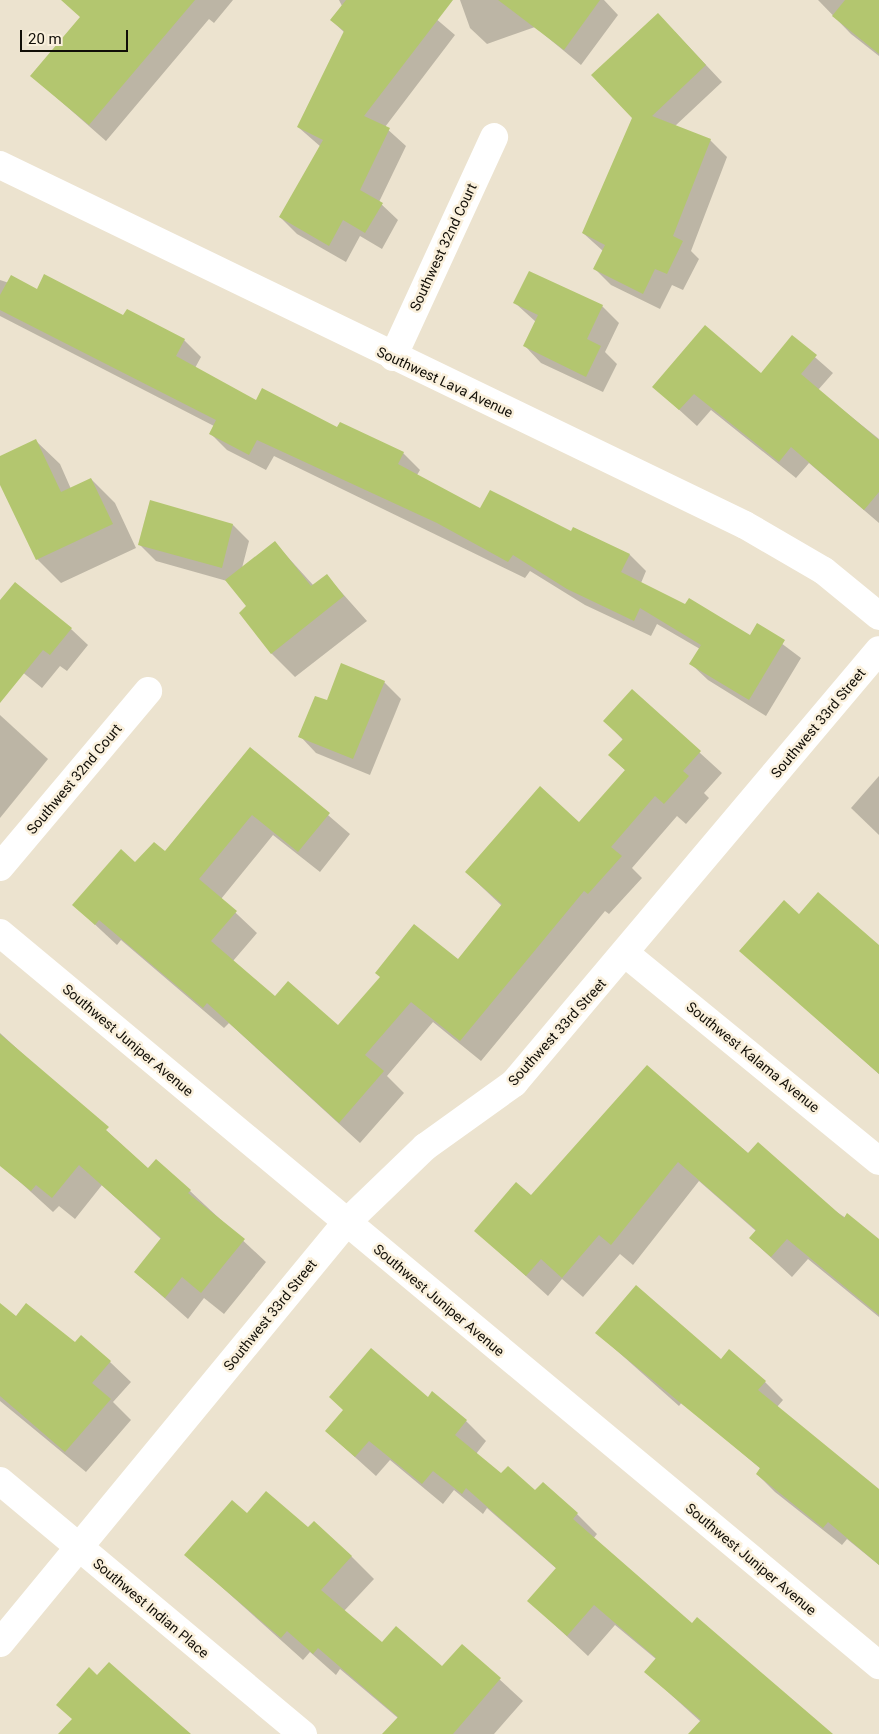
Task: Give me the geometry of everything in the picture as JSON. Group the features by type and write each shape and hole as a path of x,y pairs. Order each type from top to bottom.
{"street":[{"name":"Southwest 32nd Court","path":"393,357 494,137"},
{"name":"Southwest Lava Avenue","path":"0,165 393,357 745,525 824,571 879,616"},
{"name":"Southwest 33rd Street","path":"0,1643 346,1223 425,1148 514,1083 626,954 879,650"},
{"name":"Southwest 32nd Court","path":"0,867 148,691"},
{"name":"Southwest Juniper Avenue","path":"0,933 879,1666"},
{"name":"Southwest Kalama Avenue","path":"626,954 879,1161"},
{"name":"Southwest Indian Place","path":"0,1481 303,1734"}],"building":[{"path":"61,0 195,0 89,125 30,76 80,17"},
{"path":"346,0 453,0 364,116 390,128 360,190 383,203 365,233 343,220 329,246 279,217 323,140 297,127 344,31 330,20"},
{"path":"498,0 600,0 564,50"},
{"path":"845,0 879,0 879,54 832,16"},
{"path":"658,13 706,65 652,116 711,139 673,236 683,241 667,274 655,269 643,294 593,269 605,245 582,233 632,118 591,75"},
{"path":"529,271 603,305 587,339 601,346 586,377 523,346 538,315 513,303"},
{"path":"44,274 123,315 127,309 185,339 176,356 256,400 262,388 337,427 340,422 404,452 398,464 480,508 490,490 571,531 573,527 630,554 621,572 685,604 689,598 750,635 757,623 785,640 749,700 689,664 701,645 640,608 634,621 567,589 513,555 508,562 437,523 257,440 249,455 209,434 216,420 0,310 0,295 11,275 37,289"},
{"path":"705,325 761,373 792,335 817,355 801,374 879,440 879,492 864,510 791,447 779,462 694,394 679,410 652,387"},
{"path":"36,439 61,492 91,478 113,524 36,560 0,485 0,456"},
{"path":"150,500 233,524 222,568 138,545"},
{"path":"275,541 311,586 327,574 344,596 271,654 239,613 246,606 225,580"},
{"path":"15,582 72,628 50,655 43,650 0,703 0,600"},
{"path":"341,663 385,681 353,759 298,737 315,696 327,700"},
{"path":"632,689 701,751 683,771 689,776 664,804 655,796 611,847 622,856 588,894 584,891 460,1041 411,1002 365,1055 384,1071 339,1123 207,1003 203,1008 99,920 95,925 72,905 121,849 135,862 154,842 165,851 250,747 330,813 298,852 252,815 199,879 237,911 211,941 275,996 288,981 338,1025 380,977 375,973 414,924 458,959 502,904 465,872 540,786 579,822 625,770 608,755 623,739 603,721"},
{"path":"818,892 879,945 879,1074 739,951 784,900 799,914"},
{"path":"0,1034 109,1127 106,1130 148,1168 156,1159 191,1190 188,1193 245,1239 201,1293 182,1277 165,1298 134,1272 161,1238 79,1165 52,1198 36,1185 31,1191 0,1166"},
{"path":"647,1065 748,1153 758,1142 844,1218 847,1213 879,1239 879,1315 787,1239 771,1257 749,1238 756,1230 678,1162 611,1245 599,1235 562,1278 541,1259 526,1276 474,1231 516,1182 531,1195"},
{"path":"636,1285 721,1359 729,1349 766,1381 758,1390 879,1489 879,1565 828,1522 823,1528 756,1474 760,1468 595,1333"},
{"path":"0,1303 16,1316 26,1303 75,1342 81,1335 111,1361 92,1383 111,1399 65,1452 0,1396"},
{"path":"371,1348 428,1397 432,1391 467,1420 455,1435 501,1473 508,1466 535,1490 543,1482 578,1513 573,1519 692,1623 697,1617 833,1734 688,1734 701,1720 644,1672 656,1658 594,1605 567,1636 527,1601 556,1568 466,1488 462,1494 433,1471 422,1484 369,1441 355,1457 325,1431 343,1410 329,1397"},
{"path":"266,1491 308,1527 314,1521 352,1556 321,1590 382,1642 396,1626 442,1666 462,1644 501,1678 453,1734 382,1734 398,1717 318,1648 313,1654 287,1631 281,1638 184,1555 232,1500 247,1513"},
{"path":"109,1662 191,1734 58,1734 72,1719 56,1705 89,1667 97,1675"}]}
